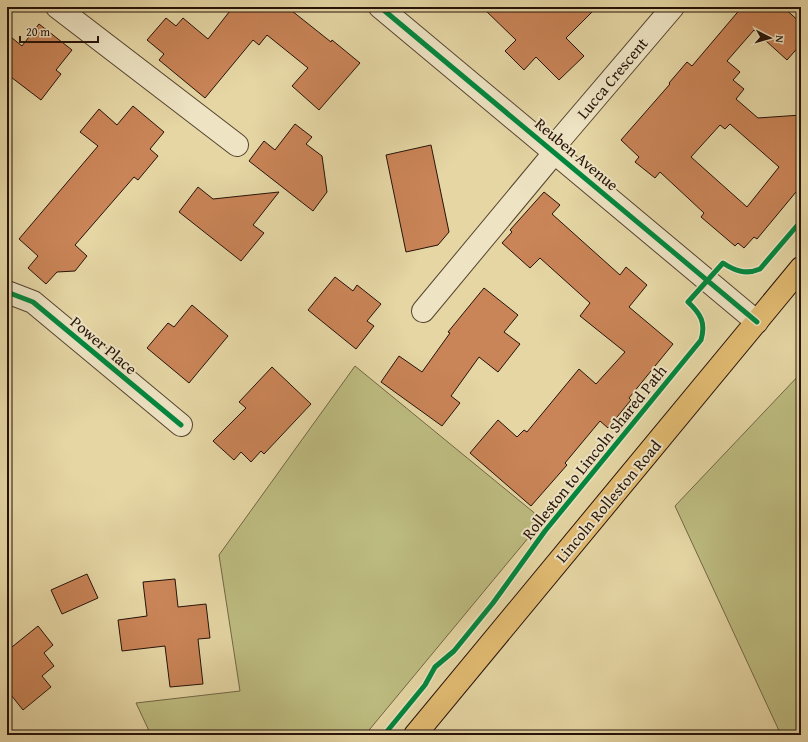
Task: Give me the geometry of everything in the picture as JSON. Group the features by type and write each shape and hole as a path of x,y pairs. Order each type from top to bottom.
{"main road":[{"name":"Lincoln Rolleston Road","path":"415,735 801,268"}],"street":[{"path":"57,7 237,145"},
{"name":"Reuben Avenue","path":"380,7 757,322"},
{"name":"Lucca Crescent","path":"423,311 672,7"},
{"name":"Power Place","path":"7,292 33,302 181,426"}],"shaded area":[{"path":"355,366 543,520 365,735 151,735 136,703 240,691 219,555"},
{"path":"801,373 801,735 781,735 675,506"}],"building":[{"path":"233,7 287,7 331,42 332,40 360,63 319,110 292,86 308,68 267,35 259,45 253,40 205,98 159,60 164,54 147,40 166,18 176,26 183,18 208,39"},
{"path":"482,7 597,7 566,38 584,56 559,80 536,57 524,70 505,51 516,40"},
{"path":"742,7 783,7 801,23 801,44 787,60 754,30 727,61 740,72 733,80 744,89 736,99 758,118 801,115 801,186 757,239 754,237 744,248 738,243 735,246 701,217 704,213 660,172 655,178 635,162 639,157 621,140 670,84 669,83 687,62 692,66","holes":["730,124 779,167 747,207 691,157 720,125 725,129"]},
{"path":"39,24 72,50 56,70 61,74 41,100 7,74 7,34 22,46"},
{"path":"133,106 164,132 150,149 158,156 138,180 134,177 75,245 87,256 75,271 57,272 46,284 28,268 38,256 19,239 98,146 80,132 99,109 117,125"},
{"path":"295,124 312,137 306,144 322,156 327,192 313,211 249,161 264,141 275,150"},
{"path":"431,145 449,232 438,245 406,252 386,155"},
{"path":"198,187 213,199 279,192 253,225 264,233 241,261 179,212"},
{"path":"544,192 560,205 552,214 620,275 626,267 647,285 629,307 673,344 629,398 631,400 608,428 600,421 565,463 567,465 531,506 470,453 498,420 517,437 524,430 527,432 579,369 596,384 625,352 580,316 590,303 540,258 530,268 502,243 512,232 510,230"},
{"path":"335,277 353,291 357,285 381,304 367,321 374,326 356,349 308,310"},
{"path":"484,288 518,315 504,332 520,344 498,372 479,357 451,396 460,403 442,426 381,382 399,356 422,372 450,333 448,332"},
{"path":"192,305 228,336 189,383 147,348 168,323 174,327"},
{"path":"272,367 311,404 264,454 261,451 251,462 241,452 234,460 213,441 246,408 239,402"},
{"path":"87,574 98,598 62,614 51,590"},
{"path":"175,579 178,607 206,604 210,638 198,639 203,684 170,687 165,646 122,651 118,620 147,616 143,582"},
{"path":"38,626 53,645 44,653 54,666 42,676 51,687 23,710 7,690 7,651"}],"cycle path":[{"path":"380,7 757,322"},
{"name":"Rolleston to Lincoln Shared Path","path":"384,735 425,685 435,667 454,651 493,603 545,531 701,340 703,324 699,315 688,302 723,263 732,268 745,272 760,269 801,221"},
{"path":"7,292 33,302 181,425"}]}
